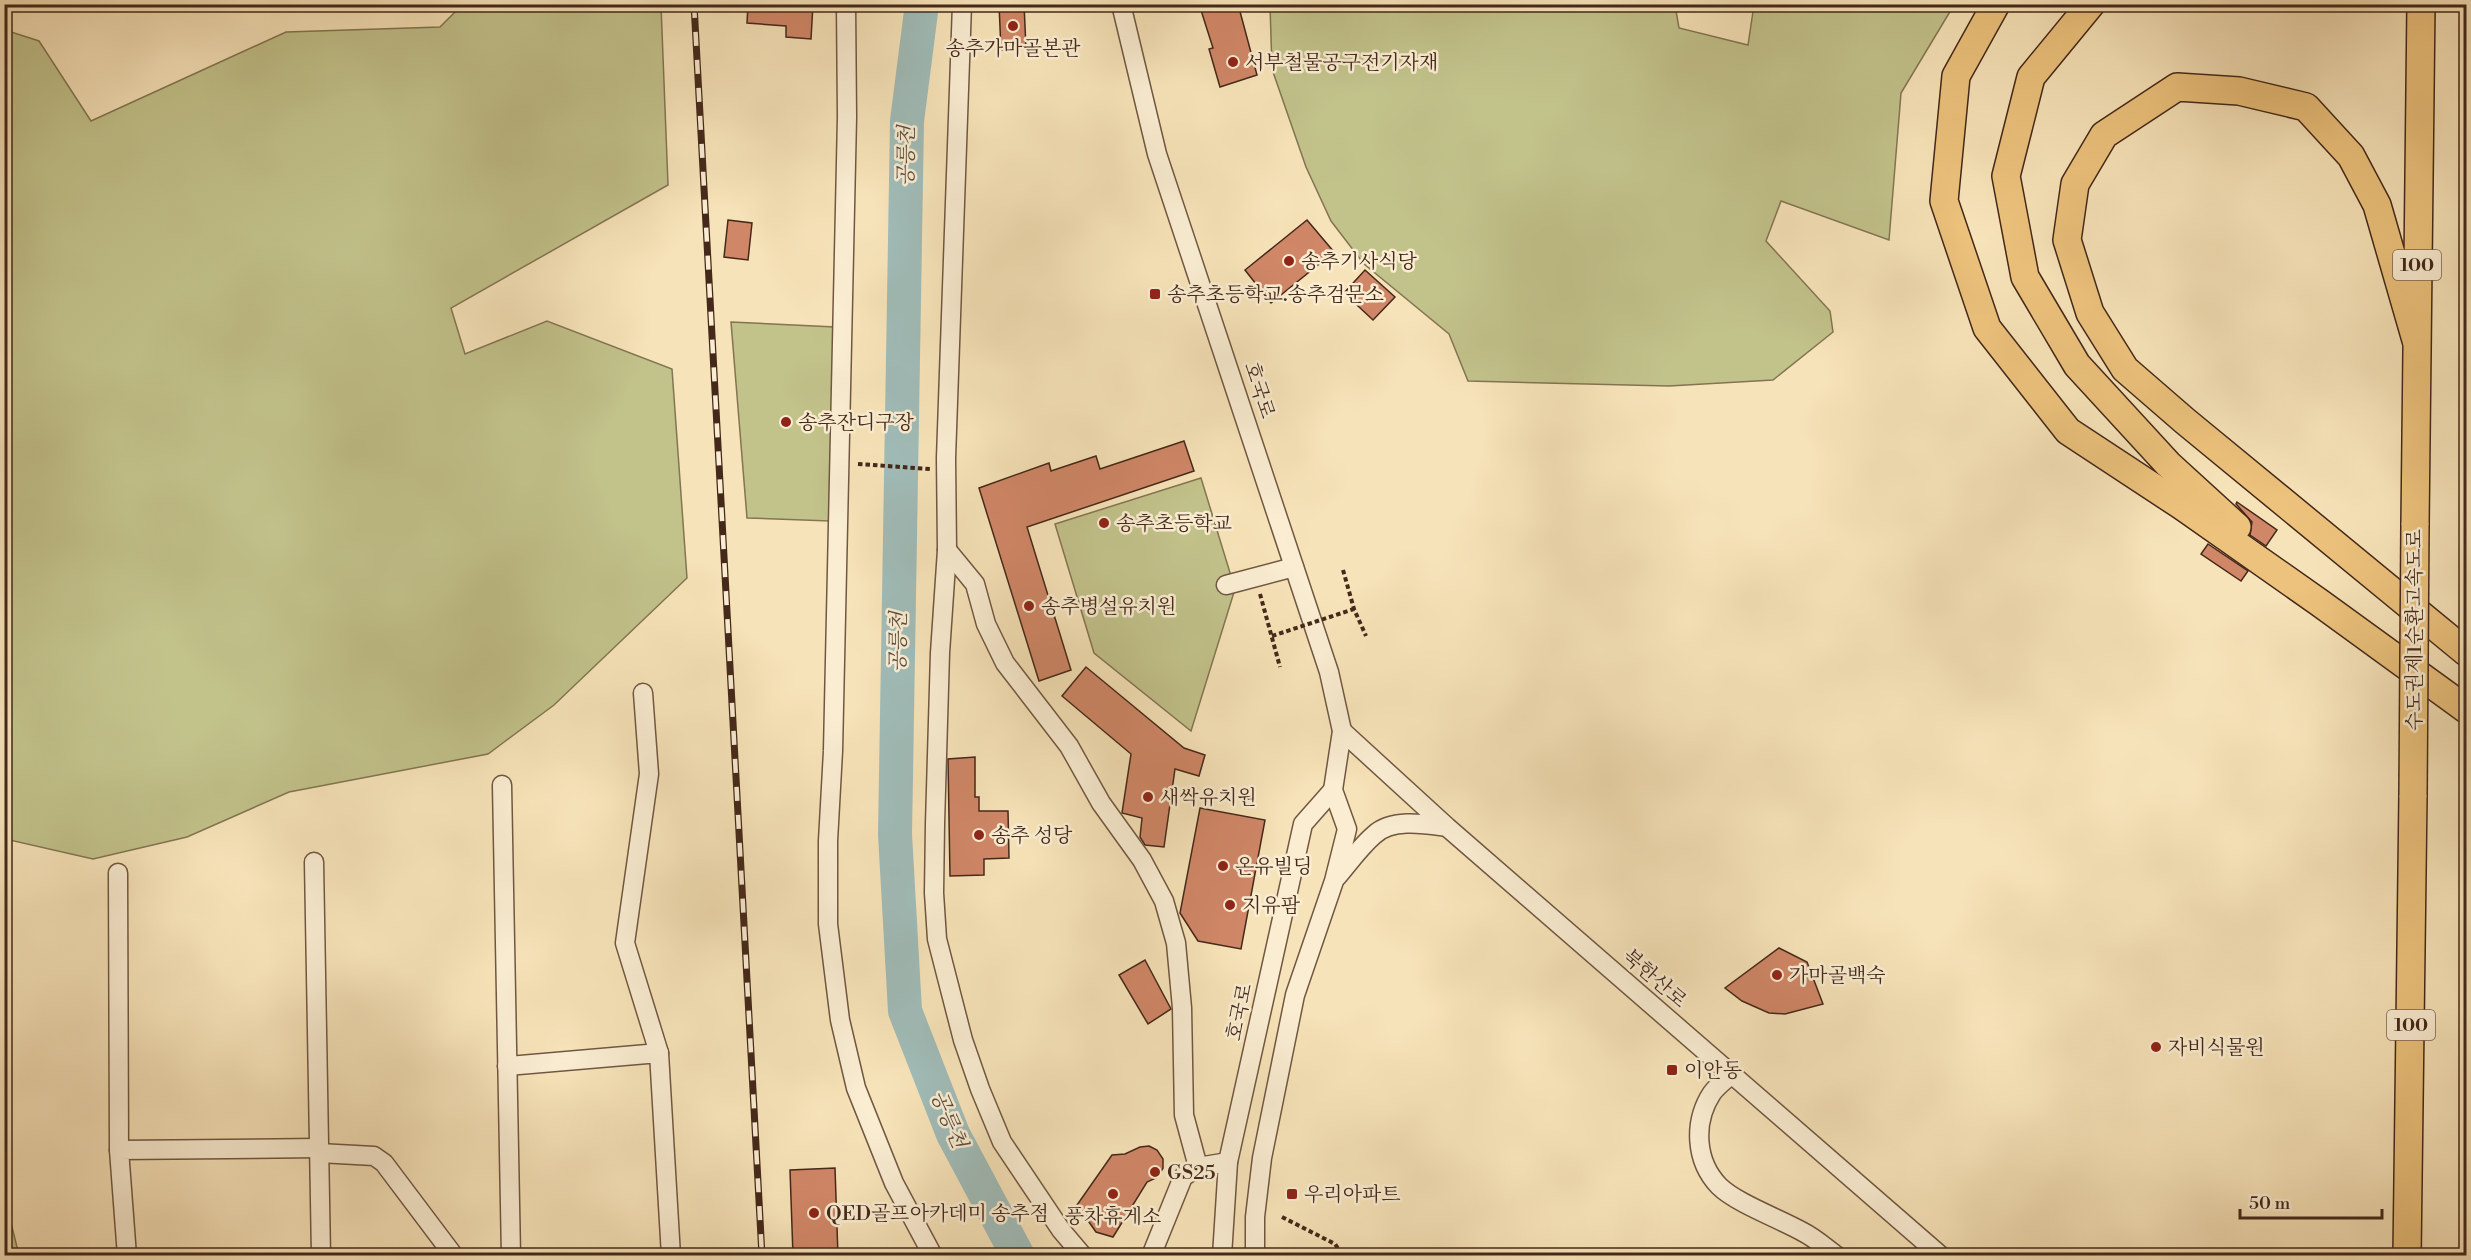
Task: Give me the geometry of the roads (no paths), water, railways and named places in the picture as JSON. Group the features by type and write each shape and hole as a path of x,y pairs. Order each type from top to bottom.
{"highway":[{"path":"1996,4 1956,76 1944,201 1987,328 2068,431 2182,506 2466,709"},
{"path":"2091,4 2031,77 2006,177 2025,277 2077,365 2168,464 2320,603"},
{"name":"수도권제1순환고속도로","path":"2407,1256 2421,4"},
{"path":"2416,340 2377,205 2351,156 2306,107 2239,91 2177,87 2104,135 2075,184 2067,240 2090,314 2125,369 2466,652"}],"street":[{"path":"846,4 847,117 833,751 828,841 828,924 840,1020 856,1088 894,1183 933,1256"},
{"path":"962,4 946,458 947,550 940,653 935,824 934,893 937,939 963,1040 1002,1142 1061,1230 1083,1256"},
{"name":"호국로","path":"1121,4 1156,154 1329,672 1342,731 1333,790 1347,829 1334,881 1295,994 1262,1158 1255,1217 1255,1256"},
{"path":"947,550 975,584 986,624 1005,663 1069,746 1101,803 1142,860 1164,901 1176,943 1182,1008 1184,1115 1198,1167"},
{"path":"1226,585 1294,567"},
{"path":"643,693 649,774 625,943 659,1053 671,1256"},
{"name":"북한산로","path":"1342,731 1447,827 1941,1256"},
{"path":"502,785 511,1256"},
{"name":"호국로","path":"1222,1256 1228,1162 1303,824 1333,790"},
{"path":"1334,881 1376,833 1396,826 1417,823 1447,827"},
{"path":"314,862 321,1256"},
{"path":"118,873 119,1150 126,1256"},
{"path":"507,1066 659,1053"},
{"path":"1732,1074 1713,1091 1698,1125 1701,1151 1707,1170 1720,1187 1732,1195 1806,1233 1837,1256"},
{"path":"119,1150 319,1150 374,1156 384,1163 454,1256"},
{"path":"1150,1256 1183,1177 1198,1167 1228,1162"}],"waterway":[{"name":"공릉천","path":"922,4 907,121 895,834 905,1011 953,1134 1018,1256"}],"railway":[{"path":"694,4 762,1256"}],"place":[{"name":"송추가마골본관","path":"1013,26"},
{"name":"서부철물공구전기자재","path":"1233,62"},
{"name":"송추기사식당","path":"1289,261"},
{"name":"송추초등학교.송추검문소","path":"1155,294"},
{"name":"송추잔디구장","path":"786,422"},
{"name":"송추초등학교","path":"1104,523"},
{"name":"송추병설유치원","path":"1029,606"},
{"name":"새싹유치원","path":"1148,797"},
{"name":"송추 성당","path":"979,835"},
{"name":"온유빌딩","path":"1223,866"},
{"name":"지유팜","path":"1230,905"},
{"name":"가마골백숙","path":"1777,975"},
{"name":"자비식물원","path":"2156,1047"},
{"name":"이안동","path":"1672,1070"},
{"name":"GS25","path":"1155,1172"},
{"name":"풍차휴게소","path":"1113,1194"},
{"name":"우리아파트","path":"1292,1194"},
{"name":"QED골프아카데미 송추점","path":"814,1213"}]}
